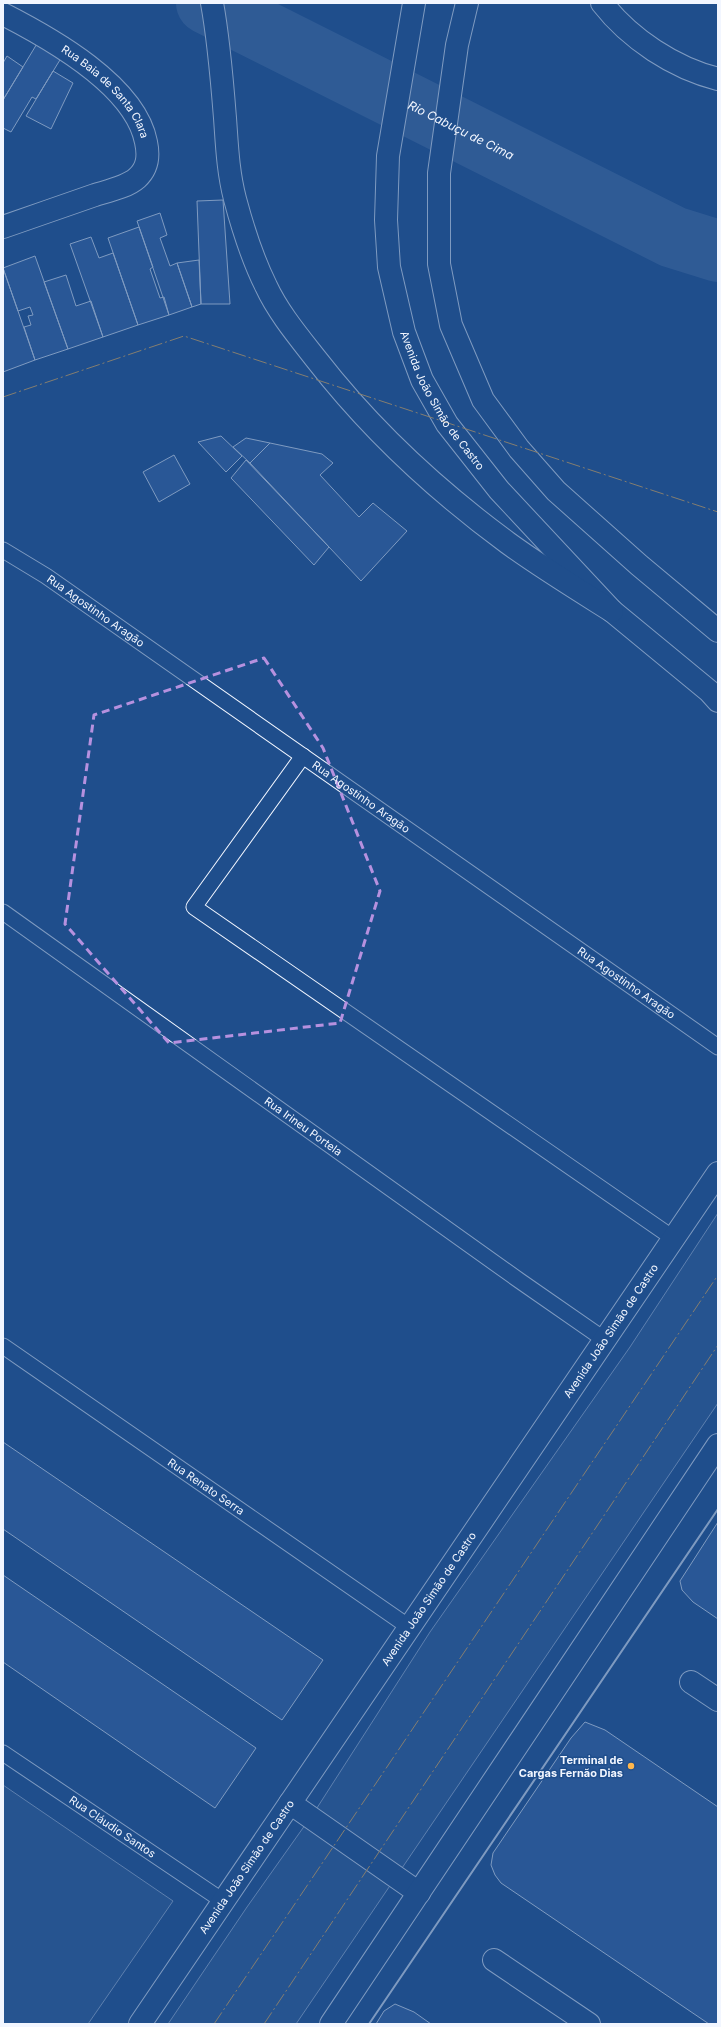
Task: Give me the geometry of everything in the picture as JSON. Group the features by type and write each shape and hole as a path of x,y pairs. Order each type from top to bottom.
{"main road":[{"path":"212,3 225,117 227,162 234,197 251,254 266,288 292,328 332,380 395,449 438,488 509,544 612,611"},
{"path":"467,3 457,45 440,174 439,264 451,325 483,400 519,449 556,491 639,565 718,631"},
{"path":"602,3 610,13 653,50 702,75 718,79"},
{"name":"Avenida João Simão de Castro","path":"412,9 388,156 386,220 389,267 404,332 422,380 447,424 499,490 612,611 709,691 718,702"},
{"name":"Rua Baia de Santa Clara","path":"3,14 42,34 94,71 116,91 140,124 146,138 149,154 145,168 136,179 115,188 3,227"},
{"name":"Avenida João Simão de Castro","path":"140,2024 718,1173"},
{"path":"331,2024 718,1445"},
{"path":"692,1682 718,1700"},
{"path":"290,1803 419,1893"},
{"path":"494,1960 589,2024"}],"lane":[{"name":"Rua Agostinho Aragão","path":"3,550 46,576 718,1047"},
{"path":"303,756 194,907 673,1238"},
{"name":"Rua Irineu Portela","path":"3,912 605,1340"},
{"name":"Rua Renato Serra","path":"3,1346 409,1627"},
{"name":"Rua Cláudio Santos","path":"3,1752 223,1901"}],"highlighted area":[{"path":"264,658 323,748 380,891 340,1023 169,1043 65,924 94,715"}],"shaded area":[{"path":"718,1213 718,1403 296,2024 168,2024 247,1907 315,1811 430,1632 630,1347"},
{"path":"3,1785 173,1901 88,2024 3,2024"}],"building":[{"path":"38,42 63,55 36,99 32,97 11,132 3,128 3,100"},
{"path":"7,56 23,67 3,100 3,63"},
{"path":"53,71 73,83 51,129 26,116"},
{"path":"223,200 230,304 201,304 197,201"},
{"path":"160,213 167,235 160,238 170,266 177,263 192,307 169,315 137,221"},
{"path":"139,227 153,267 150,269 160,298 164,297 169,315 138,325 108,238"},
{"path":"91,237 99,258 113,253 138,325 103,337 70,244"},
{"path":"35,256 68,349 35,360 24,327 31,325 28,316 33,315 30,307 18,311 3,268"},
{"path":"199,260 201,304 192,307 177,263"},
{"path":"3,268 35,360 3,372"},
{"path":"66,275 76,306 91,301 103,337 68,349 44,282"},
{"path":"221,436 242,456 226,472 198,442"},
{"path":"246,438 270,443 250,463 233,447"},
{"path":"270,443 322,454 333,463 320,475 359,517 373,503 407,531 361,581 250,463"},
{"path":"174,455 190,484 159,502 143,472"},
{"path":"246,460 329,547 314,565 231,478"},
{"path":"3,1442 323,1660 282,1720 3,1529"},
{"path":"718,1522 718,1619 693,1602 682,1590 680,1581"},
{"path":"3,1575 256,1748 215,1808 3,1662"},
{"path":"585,1722 605,1730 718,1807 718,2024 709,2024 501,1883 495,1875 491,1865 493,1853 571,1738"},
{"path":"395,2004 414,2012 431,2024 376,2024 384,2011"}],"waterway":[{"name":"Rio Cabuçu de Cima","path":"207,3 673,237 718,251"}],"wall":[{"path":"369,2024 718,1509"}],"power":[{"path":"3,397 184,336 718,512"},
{"path":"214,2024 718,1275"},
{"path":"264,2024 718,1345"}],"place":[{"name":"Terminal de Cargas Fernão Dias","path":"631,1766"}]}
